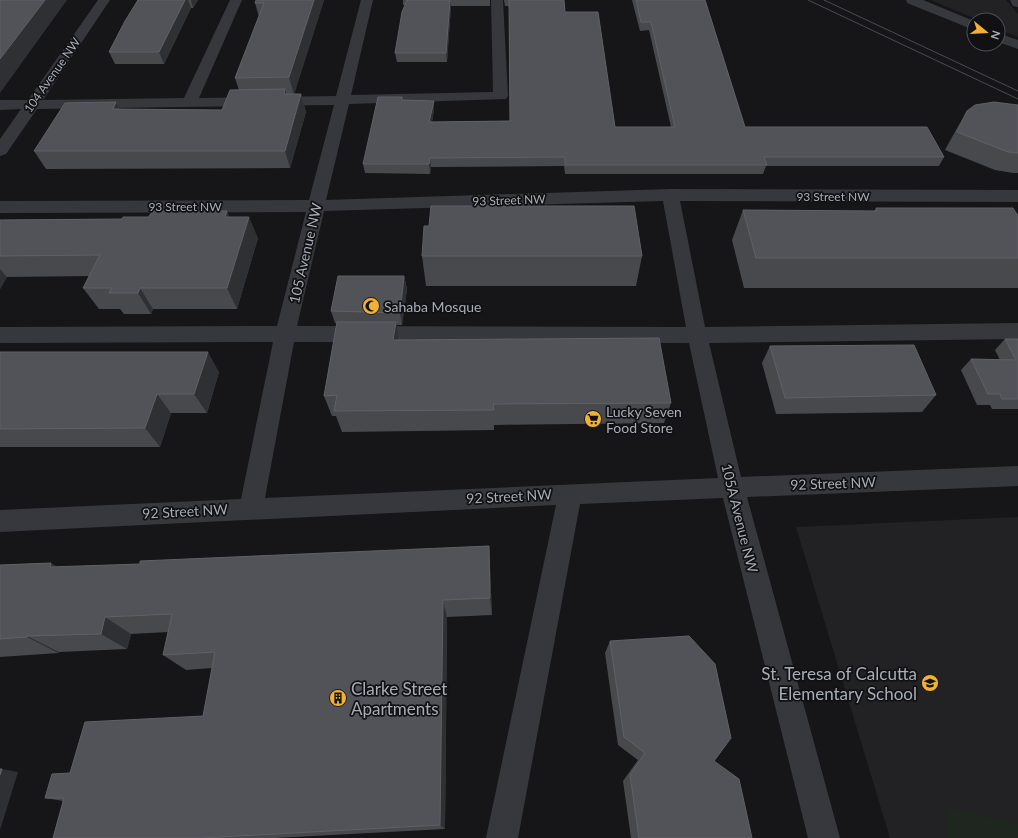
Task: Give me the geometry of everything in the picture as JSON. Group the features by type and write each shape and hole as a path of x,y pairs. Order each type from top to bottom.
{"street":[{"name":"104 Avenue NW","path":"0,151 104,0"},
{"path":"190,102 236,0"},
{"name":"105 Avenue NW","path":"251,508 285,334 367,0"},
{"path":"0,105 501,96 497,0"},
{"path":"912,0 966,23"},
{"path":"1006,40 1018,45"},
{"name":"93 Street NW","path":"0,207 316,206 670,196 1017,198"},
{"name":"105A Avenue NW","path":"670,196 697,335 731,487 824,838"},
{"path":"0,335 697,335 1018,331"},
{"name":"92 Street NW","path":"0,521 251,508 1018,476"},
{"path":"502,838 570,494"}],"shaded area":[{"path":"931,0 1006,0 1018,14 1018,37 1006,32 1006,12 966,12 966,15"},
{"name":"St. Teresa of Calcutta Elementary School","path":"1018,517 1018,838 890,838 796,527"},
{"path":"947,807 1018,824 1018,838 948,838"}],"building":[{"path":"0,0 45,0 0,59"},
{"path":"138,0 185,0 159,52 109,52 125,21"},
{"path":"256,0 314,0 289,77 235,78 264,3 255,3"},
{"path":"407,0 450,0 446,53 395,53 402,12"},
{"path":"509,0 564,0 565,12 598,12 615,127 675,127 651,22 641,22 636,0 705,0 745,127 927,127 944,157 764,157 767,165 565,165 565,157 430,158 429,164 363,164 378,97 402,97 402,100 434,101 429,122 510,121"},
{"path":"285,89 284,94 301,94 285,151 34,151 65,103 116,102 113,109 222,110 230,90"},
{"path":"994,102 1018,105 1018,153 1008,152 957,132 967,111 975,105"},
{"path":"431,206 634,206 642,256 422,256 424,226 429,226"},
{"path":"876,208 1013,208 1018,216 1018,258 756,258 743,210 877,211"},
{"path":"152,211 227,211 225,217 249,217 227,288 140,288 138,293 109,293 112,288 83,288 100,255 0,256 0,220 122,219 123,217 149,217"},
{"name":"Sahaba Mosque","path":"338,276 404,276 400,313 331,311"},
{"path":"337,322 396,322 393,340 659,338 671,403 493,404 494,410 334,411 337,395 324,396"},
{"path":"1005,339 1018,339 1018,399 1002,399 1000,394 988,394 971,359 1016,360"},
{"path":"914,345 936,395 785,398 770,346"},
{"path":"0,352 208,352 194,394 157,394 145,428 0,429"},
{"name":"Clarke Street Apartments","path":"489,546 490,598 443,600 440,825 201,838 53,838 64,798 45,798 52,774 70,773 85,722 203,716 215,652 163,655 172,614 105,617 101,634 27,636 0,639 0,565 51,563 50,567 140,564 140,561"},
{"path":"689,636 715,664 731,738 714,761 739,779 752,838 639,838 630,775 645,753 624,737 610,641"}],"tram line":[{"path":"808,0 1018,99"},
{"path":"824,0 1018,91"}],"place":[{"name":"Sahaba Mosque","path":"371,306"},
{"name":"Lucky Seven Food Store","path":"593,419"},
{"name":"St. Teresa of Calcutta Elementary School","path":"930,683"},
{"name":"Clarke Street Apartments","path":"338,698"}]}
